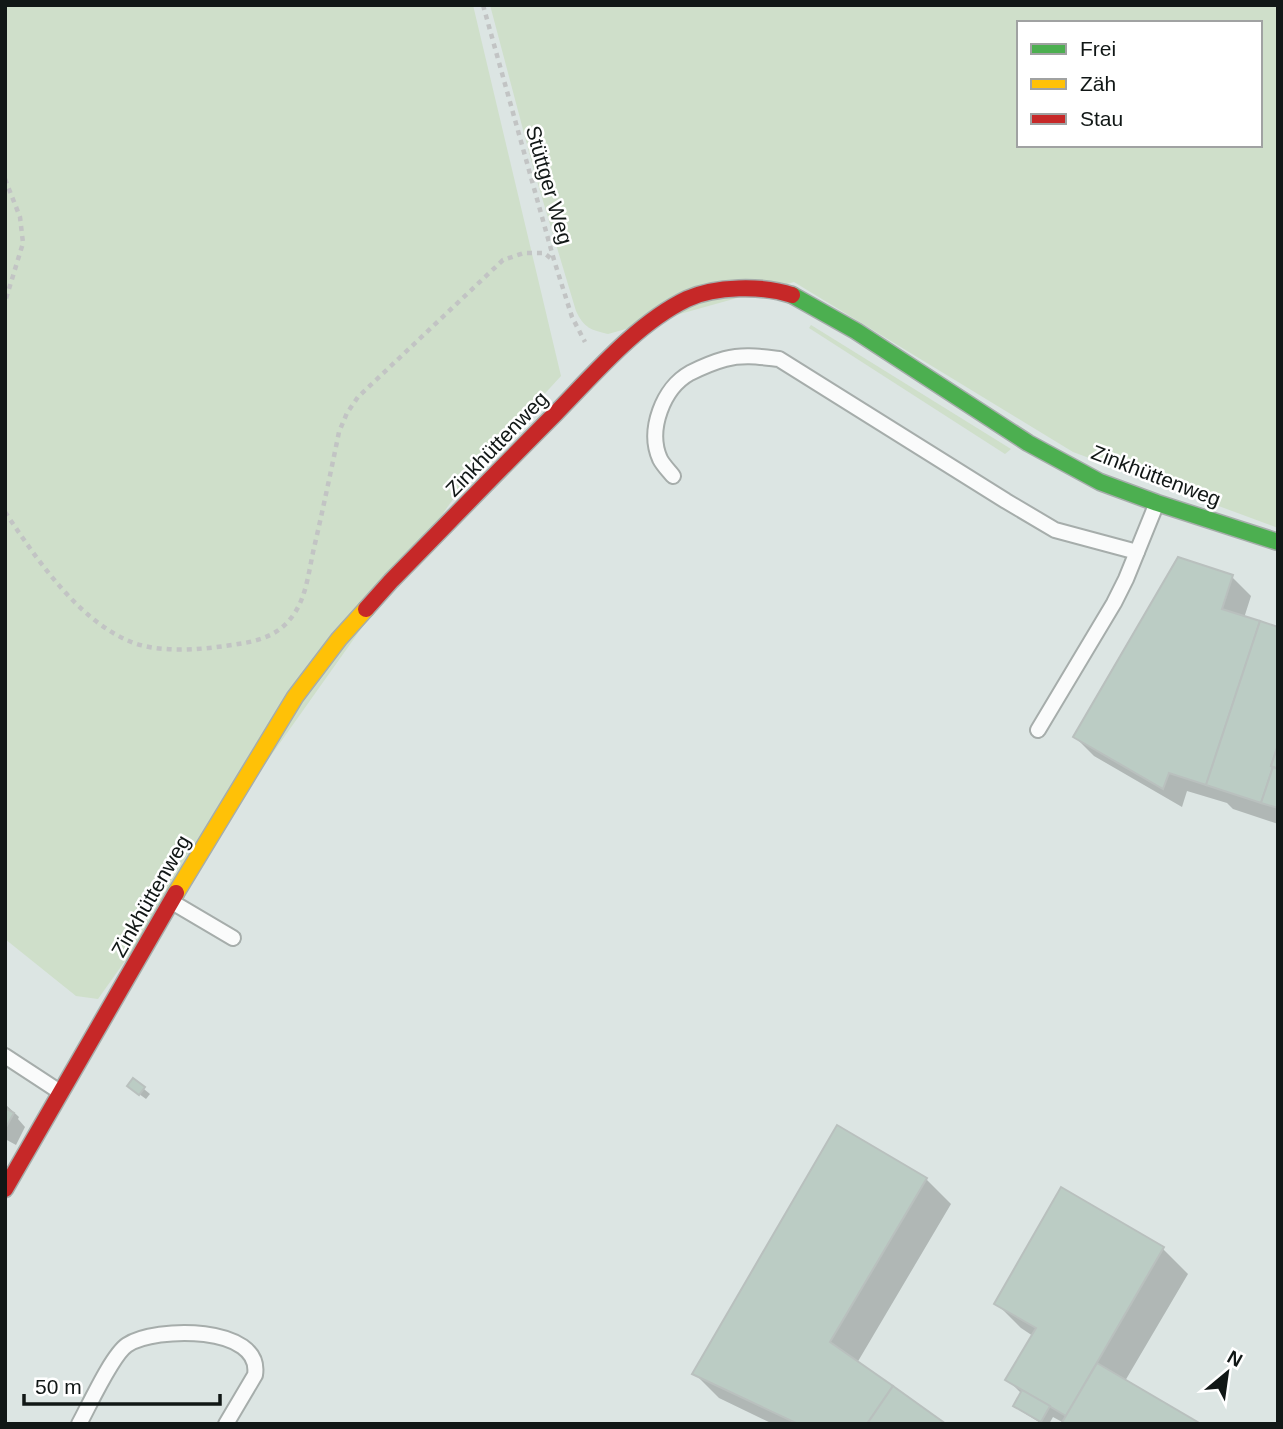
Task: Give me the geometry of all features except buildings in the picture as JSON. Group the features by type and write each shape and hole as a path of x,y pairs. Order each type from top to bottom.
{"street":[{"name":"Zinkhüttenweg","path":"5,1189 171,901 295,696 339,639 391,581 600,368 651,320 669,308 689,298 726,288 789,294 856,331 1028,443 1100,482 1278,542"}],"lane":[{"path":"673,476 660,459 656,439 657,420 674,386 689,374 726,359 753,355 779,359 1055,530 1137,552"},
{"path":"1038,730 1114,603 1157,503"},
{"path":"171,901 233,938"},
{"path":"5,1056 61,1093"},
{"path":"79,1424 115,1359 126,1345 143,1338 194,1332 225,1338 243,1347 254,1357 254,1375 226,1424"}],"path":[{"name":"Stüttger Weg","path":"483,5 572,317 600,368"},
{"path":"5,179 20,218 23,243 5,302"},
{"path":"5,512 79,608 106,629 132,642 158,648 201,650 270,636 285,626 296,611 306,586 339,432 358,397 503,260 524,253 544,253 554,260"}],"green space":[{"path":"5,5 473,5 561,376 471,474 98,999 76,996 5,939"},
{"path":"490,5 1278,5 1278,528 1073,452 794,282 608,334 585,325 576,311 534,171"},
{"path":"811,325 1011,449 1005,454 809,328"}],"traffic: fast":[{"path":"792,295 856,331 1028,443 1100,482 1278,542"}],"traffic: slow":[{"path":"176,893 295,697 339,639 366,609"}],"traffic: jam":[{"path":"366,609 601,366 651,321 687,299 711,291 753,288 792,295"},
{"path":"5,1189 176,893"}]}
